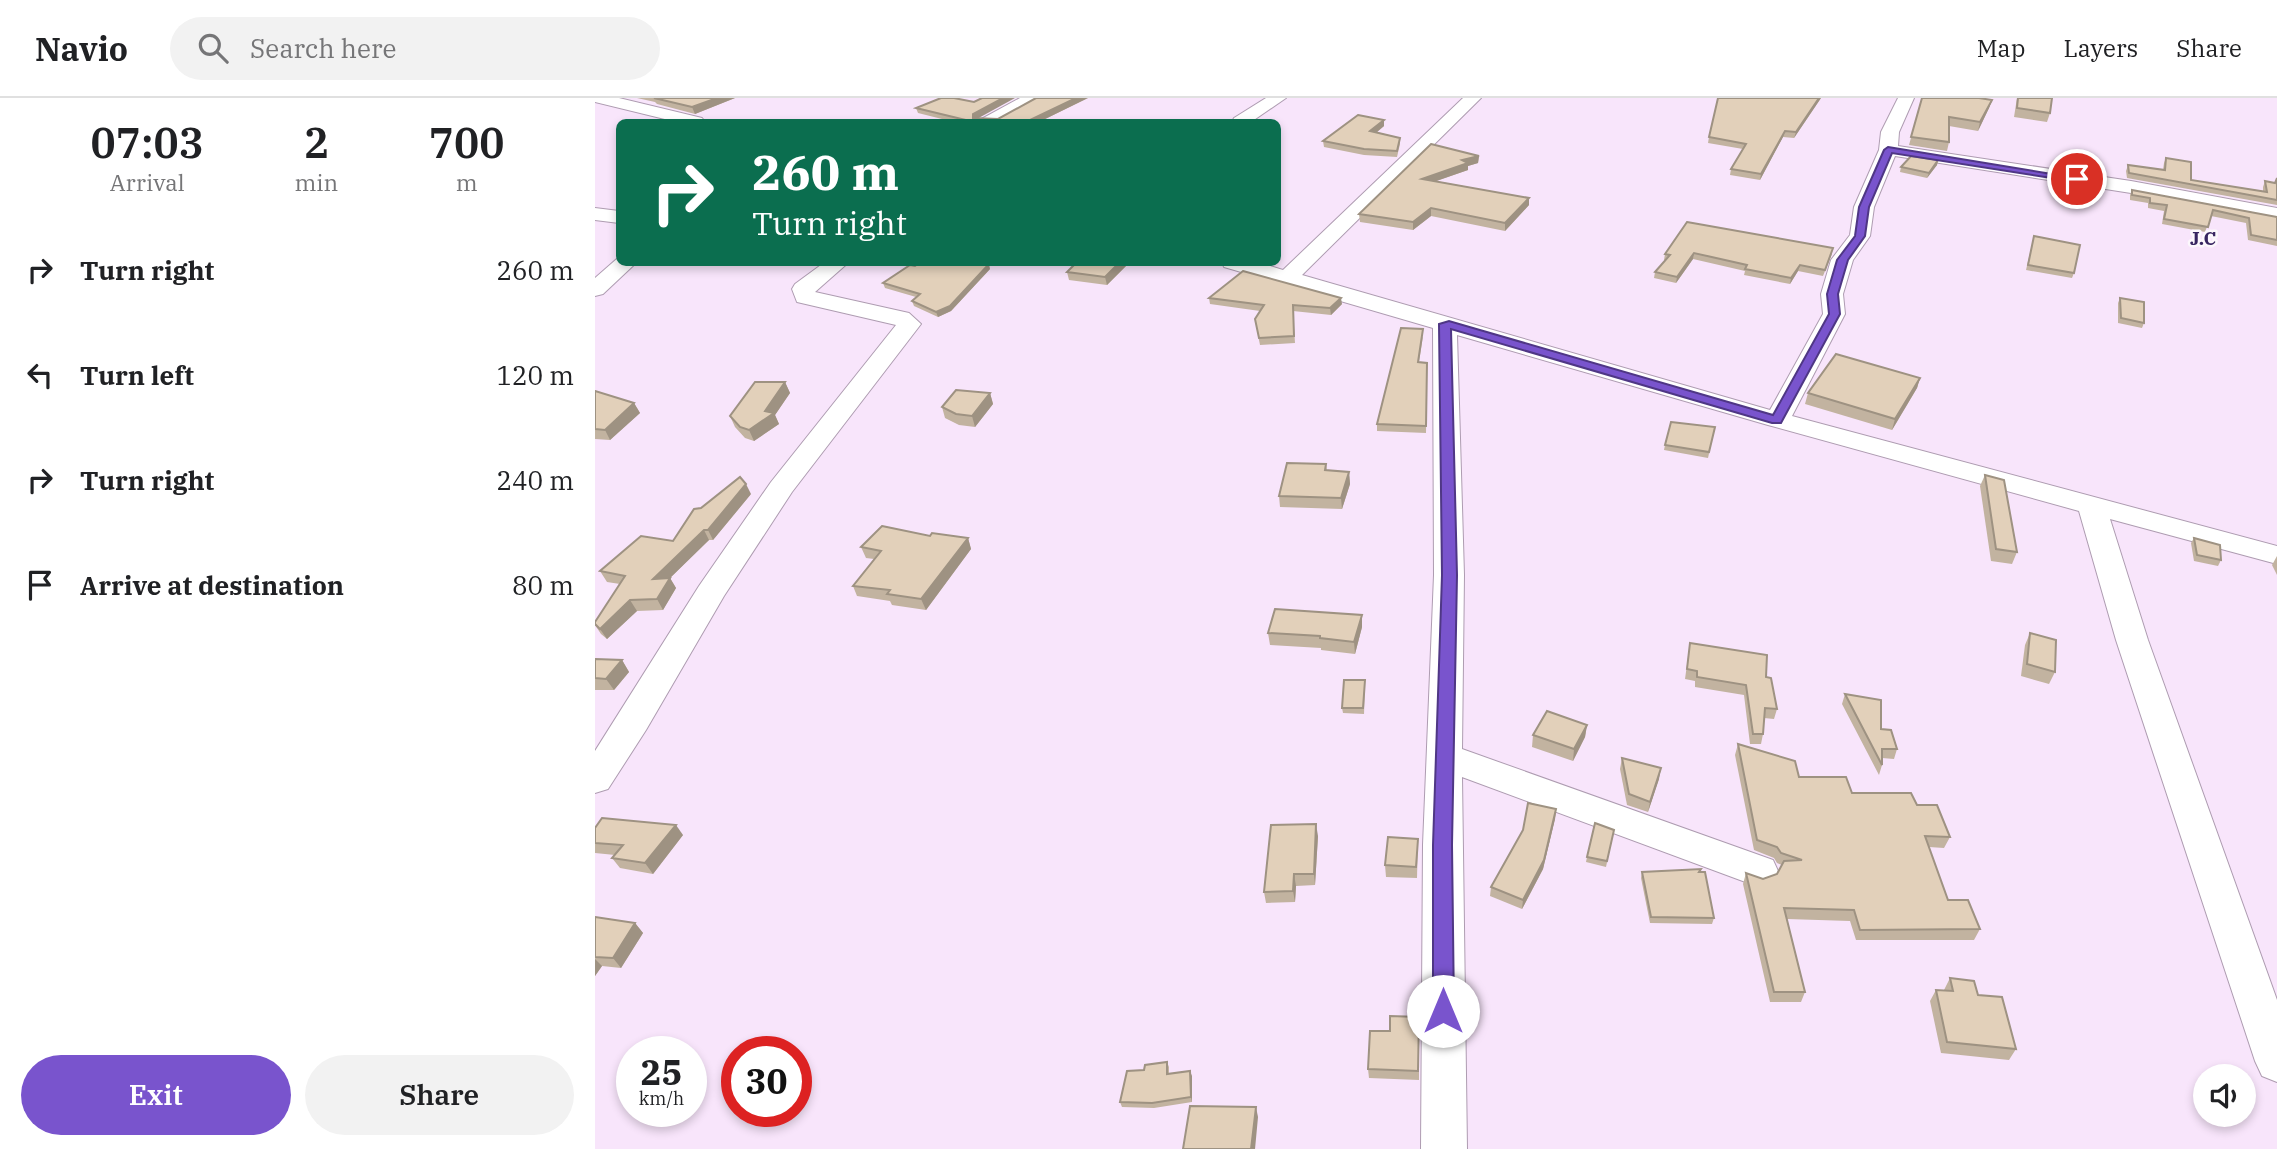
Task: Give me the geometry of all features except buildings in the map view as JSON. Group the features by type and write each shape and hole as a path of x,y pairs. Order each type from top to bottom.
{"street":[{"path":"597,98 684,119"},
{"path":"991,119 1033,98"},
{"path":"1245,119 1278,98"},
{"path":"1287,278 1473,98"},
{"path":"1777,420 1834,314 1832,294 1842,260 1860,236 1864,207 1888,150 1890,132 1906,98"},
{"path":"1888,150 2131,187 2277,214"},
{"path":"595,214 616,217"},
{"path":"595,289 622,266"},
{"path":"595,779 634,721 710,593 781,488 908,327 907,321 901,318 805,297 803,289 834,266"},
{"path":"1246,266 1777,420 2277,555"},
{"path":"1444,1149 1442,845 1449,575 1445,324"},
{"path":"2092,505 2132,640 2277,1061"},
{"path":"1445,757 1759,872"}],"district":[{"name":"J.C","path":"2203,238"}],"route":[{"path":"1443,1011 1442,845 1449,575 1445,324 1777,420 1834,314 1832,294 1842,260 1860,236 1864,207 1888,150 2077,179"}]}
